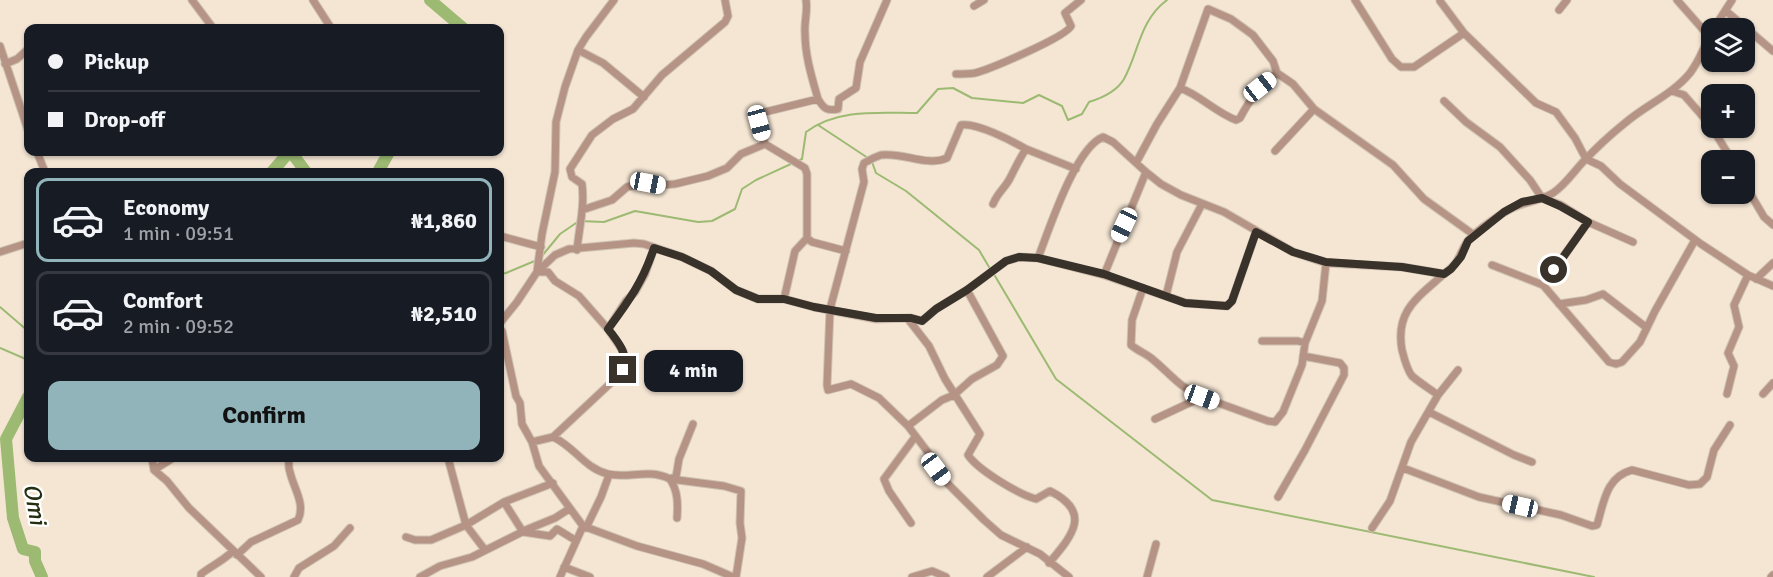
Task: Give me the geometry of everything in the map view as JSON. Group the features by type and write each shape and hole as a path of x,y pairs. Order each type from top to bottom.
{"street":[{"path":"192,0 210,24"},
{"path":"313,0 328,24"},
{"path":"537,272 555,172 556,122 578,50 614,0"},
{"path":"577,250 578,227 584,199 582,184 572,177 570,169 592,135 613,118 633,109 662,75 725,22 728,16 725,0"},
{"path":"806,0 804,32 808,63 818,99 829,111 838,109 839,99 856,88 860,62 886,0"},
{"path":"974,6 984,0"},
{"path":"957,74 974,73 1048,42 1068,31 1071,26 1065,13 1082,0"},
{"path":"1354,0 1387,52 1401,67 1414,67 1464,33"},
{"path":"1559,10 1567,0"},
{"path":"1677,0 1701,27"},
{"path":"1721,18 1732,0"},
{"path":"1440,1 1464,33 1536,103 1556,112 1575,138 1586,159 1601,166 1695,240 1748,275 1773,286"},
{"path":"1136,164 1156,124 1180,88 1208,9 1231,19 1253,35 1273,61 1277,73 1293,84 1314,109 1393,165 1424,199 1474,236"},
{"path":"1726,10 1773,51"},
{"path":"0,46 24,119"},
{"path":"578,50 603,63 644,97"},
{"path":"5,64 24,53"},
{"path":"1438,395 1411,375 1403,357 1400,335 1401,321 1405,314 1424,292 1451,269 1461,257 1468,241 1504,212 1522,202 1542,198 1555,192 1586,159 1646,106 1672,91 1691,72 1701,56"},
{"path":"1180,88 1188,90 1209,106 1236,120 1240,118 1260,87 1277,73"},
{"path":"1672,91 1683,94 1701,114"},
{"path":"784,299 795,251 807,238 807,174 805,168 765,144 759,123 760,116 765,112 818,99"},
{"path":"1444,101 1466,122 1500,147 1530,180 1542,198 1633,243"},
{"path":"1275,151 1314,109"},
{"path":"1069,577 1040,554 1001,535 977,513 945,481 930,455 908,426 879,398 851,384 828,390 827,364 830,309 864,182 862,169 864,163 880,156 903,155 933,161 947,158 961,125 967,124 989,130 1026,149 1076,169"},
{"path":"1038,258 1051,223 1086,150 1103,137 1113,142 1161,184 1224,212 1293,252 1326,262 1402,267 1444,274"},
{"path":"582,210 612,200 627,187 648,183 675,184 714,174 726,168 741,154 765,144"},
{"path":"993,204 998,192 1008,182 1016,163 1026,149"},
{"path":"1104,274 1146,172"},
{"path":"1755,202 1764,218 1773,225"},
{"path":"1166,296 1177,252 1202,204"},
{"path":"1543,285 1588,222"},
{"path":"504,318 518,302 537,272 555,255 569,249 634,243 682,257 711,271 746,295 758,299 784,299 876,318 906,318 922,321 1006,261 1019,257 1038,258 1104,274 1185,303 1227,306 1232,301 1256,232"},
{"path":"504,237 541,247"},
{"path":"807,238 812,242 846,250"},
{"path":"1492,265 1543,285 1612,364 1622,362 1640,342 1695,240"},
{"path":"0,252 24,244"},
{"path":"608,329 626,301 635,292 645,274 654,248"},
{"path":"1143,288 1132,320 1131,345 1140,353 1151,358 1172,379 1202,397 1275,422 1283,412 1302,365 1305,343 1322,301 1326,262"},
{"path":"1756,279 1773,262"},
{"path":"532,442 553,437 626,365 623,351 608,329 579,296 555,281 548,272 537,272"},
{"path":"1727,394 1734,366 1728,350 1739,327 1734,305 1748,275"},
{"path":"908,426 942,400 954,395 972,379 997,365 1003,356 967,290"},
{"path":"1559,304 1586,300 1603,294 1647,328"},
{"path":"906,318 911,320 917,332 929,346 954,395 980,434 968,455 973,462 1009,488 1036,499 1050,491 1065,500 1075,512 1074,527 1059,552 1049,563"},
{"path":"504,340 516,396 520,403 522,424 532,442 539,466 584,527 637,546 703,564 735,577 742,538 741,491 724,486 640,473 609,475 583,462 571,447 553,437"},
{"path":"1262,341 1305,343"},
{"path":"1278,497 1344,375 1344,368 1340,363 1303,356"},
{"path":"1372,528 1390,501 1411,442 1438,395 1458,370"},
{"path":"1763,394 1773,383"},
{"path":"1155,419 1202,397"},
{"path":"1429,412 1532,462"},
{"path":"670,479 676,477 679,459 693,424"},
{"path":"1403,468 1479,497 1561,515 1592,526 1597,525 1604,496 1611,483 1624,472 1632,470 1689,485 1700,484 1707,477 1714,450 1730,425"},
{"path":"911,523 889,491 884,479 915,437"},
{"path":"153,462 154,470 167,481 189,508 261,577"},
{"path":"154,470 167,462"},
{"path":"201,577 207,569 251,542 298,520 301,515 298,496 289,471 289,462"},
{"path":"449,462 466,525 485,550"},
{"path":"560,577 575,540 601,497 609,475"},
{"path":"670,479 678,501 677,518"},
{"path":"406,537 415,540 431,540 466,525 504,502 553,483"},
{"path":"504,502 523,532 550,536 557,529 575,540"},
{"path":"420,577 440,566 472,557 555,518 569,509"},
{"path":"294,577 299,568 334,546 350,528"},
{"path":"1147,577 1156,544"},
{"path":"990,576 1027,547"},
{"path":"564,567 590,577"},
{"path":"912,577 932,571 946,577"}],"waterway":[{"name":"Omi","path":"430,0 458,24"},
{"path":"798,161 802,159 806,132 818,124 845,115 917,113 938,89 953,88 972,98 1023,103 1039,95 1062,106 1068,120 1082,114 1089,102 1109,94 1124,79 1145,27 1158,8 1167,0"},
{"path":"818,125 868,158"},
{"name":"Omi","path":"275,168 286,156"},
{"name":"Omi","path":"294,156 303,168"},
{"name":"Omi","path":"380,168 387,156"},
{"path":"872,162 876,173 906,191 979,250 989,267"},
{"path":"542,256 560,234 579,221 604,222 635,211 698,222 712,221 735,209 742,189 793,163"},
{"path":"504,273 537,260"},
{"path":"995,276 1056,379 1212,500 1594,577"},
{"path":"0,307 24,328"},
{"path":"0,348 24,358"},
{"name":"Omi","path":"24,405 6,439 13,518 23,549 35,552 35,561 42,577"}],"route":[{"path":"623,370 626,365 623,351 617,339 608,329 626,301 635,292 645,274 654,248 682,257 711,271 736,290 758,299 784,299 814,307 883,319 911,318 922,321 927,315 967,290 1006,261 1019,257 1038,258 1104,274 1185,303 1227,306 1232,301 1256,232 1293,252 1326,262 1402,267 1444,274 1461,257 1468,241 1504,212 1522,202 1542,198 1588,222 1554,270"}]}
